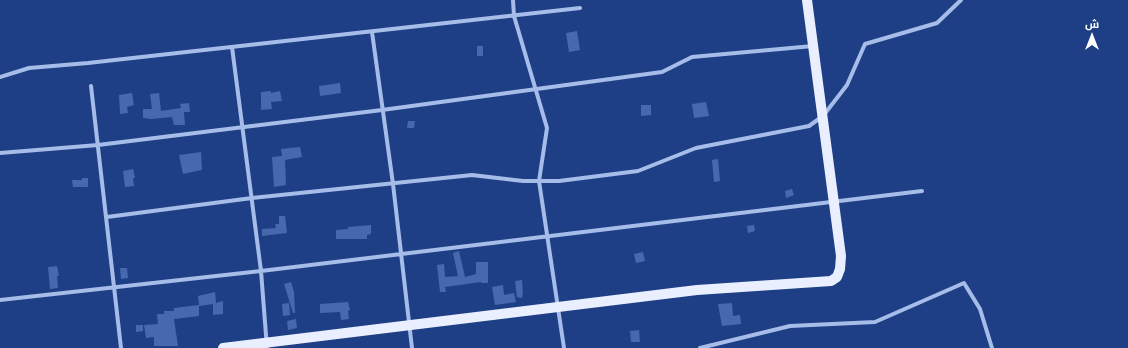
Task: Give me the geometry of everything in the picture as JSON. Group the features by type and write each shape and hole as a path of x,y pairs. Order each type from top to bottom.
{"main road":[{"path":"223,348 267,345 410,325 697,290 831,281 837,277 840,269 841,256 807,0"}],"street":[{"path":"513,0 514,16 547,128 539,181 564,348"},
{"path":"107,217 252,198 472,175 523,181 559,181 638,171 696,148 809,126 823,116 847,85 865,44 937,24 961,0"},
{"path":"0,78 30,68 88,64 580,8"},
{"path":"372,32 402,254 412,348"},
{"path":"0,153 98,145 382,110 662,72 692,57 813,46"},
{"path":"232,47 261,271 267,345"},
{"path":"91,86 121,348"},
{"path":"0,300 261,271 922,191"},
{"path":"700,348 790,326 875,322 964,283 980,309 992,348"}],"building":[{"path":"577,31 580,50 569,52 566,33"},
{"path":"477,46 483,46 483,56 477,56"},
{"path":"340,83 341,93 320,96 319,86"},
{"path":"271,91 271,93 280,91 282,101 271,102 272,109 261,110 261,92"},
{"path":"132,93 134,105 127,107 128,113 120,114 119,95"},
{"path":"159,93 161,111 181,108 180,104 189,103 190,112 184,112 185,125 174,125 172,117 151,119 143,118 143,109 152,109 150,94"},
{"path":"706,102 709,116 694,118 692,104"},
{"path":"641,105 651,105 651,115 641,116"},
{"path":"408,121 415,121 414,128 407,128"},
{"path":"300,147 302,157 285,160 286,185 274,187 272,157 282,156 281,149"},
{"path":"201,152 202,170 183,174 179,155"},
{"path":"718,159 720,181 714,182 712,160"},
{"path":"133,169 135,178 133,178 134,186 125,187 123,171"},
{"path":"82,178 88,178 88,187 73,187 72,180 82,180"},
{"path":"792,189 794,195 786,198 785,191"},
{"path":"279,216 285,216 287,233 262,236 262,229 276,228 275,224 279,224"},
{"path":"371,225 371,234 367,235 367,239 336,239 336,230 348,229 348,227"},
{"path":"754,225 755,231 748,233 747,226"},
{"path":"459,251 465,277 476,274 476,262 488,262 488,283 481,282 445,287 446,292 440,292 437,265 444,264 445,277 458,276 453,253"},
{"path":"643,252 645,261 636,263 634,254"},
{"path":"57,266 59,276 57,276 58,288 50,289 48,267"},
{"path":"120,268 127,268 128,278 121,279"},
{"path":"522,280 522,298 517,297 515,281"},
{"path":"291,282 294,292 295,313 293,313 284,284"},
{"path":"503,285 504,295 514,293 516,302 495,305 492,287"},
{"path":"215,292 216,303 223,301 223,314 213,315 213,304 199,306 199,316 174,319 178,346 154,346 154,337 146,338 144,325 158,324 157,314 164,314 164,311 174,311 174,308 199,305 198,296"},
{"path":"348,302 350,310 348,311 349,319 341,320 340,312 320,313 320,304"},
{"path":"289,303 290,315 283,316 282,304"},
{"path":"732,303 733,316 740,315 741,324 722,326 718,304"},
{"path":"296,319 297,328 288,330 287,321"},
{"path":"136,325 143,325 143,331 136,332"},
{"path":"639,330 640,342 631,342 630,331"}]}
